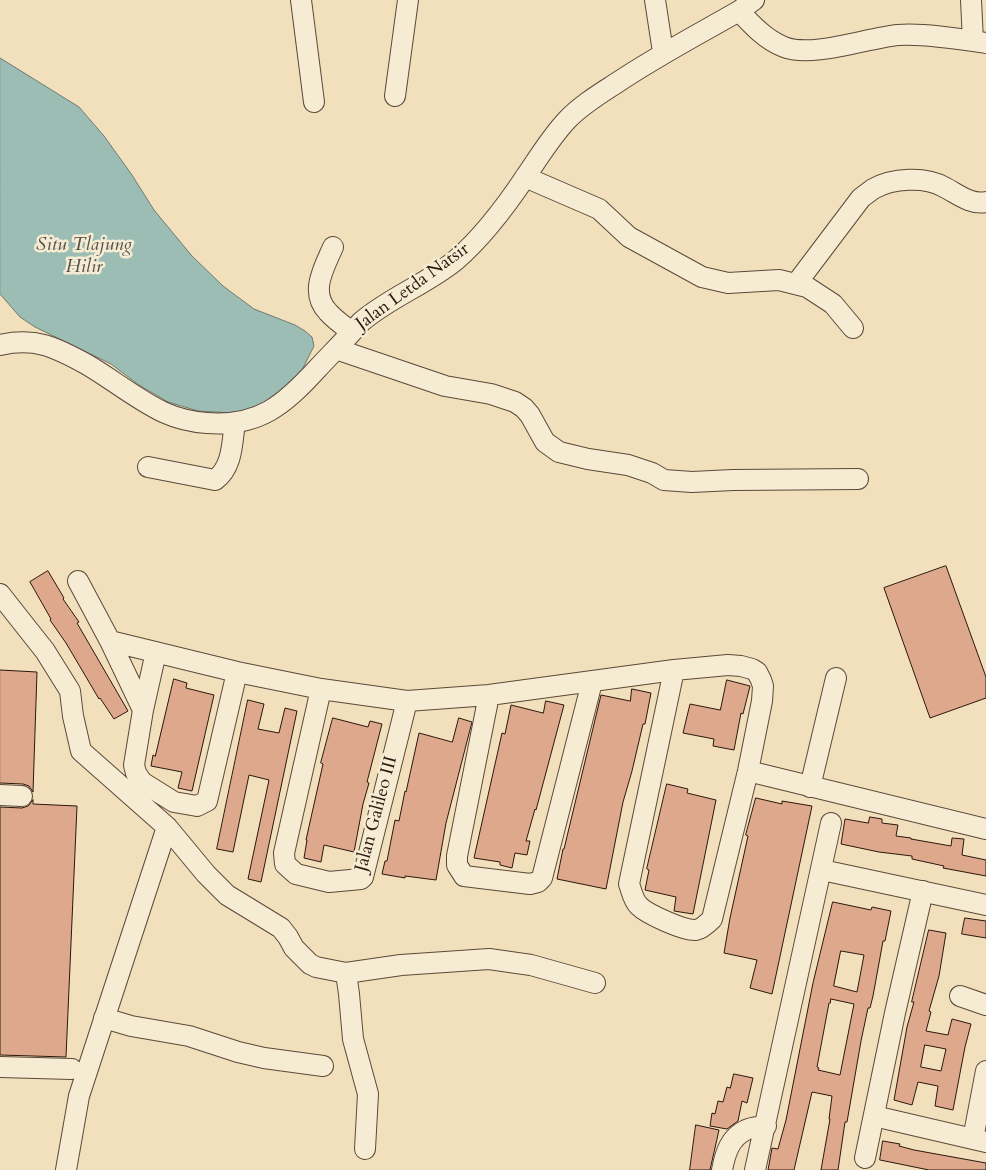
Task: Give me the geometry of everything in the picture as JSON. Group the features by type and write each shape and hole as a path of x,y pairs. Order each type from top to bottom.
{"street":[{"path":"301,0 314,102"},
{"path":"395,96 408,0"},
{"path":"655,0 663,52"},
{"path":"747,6 756,29 783,46 792,49 833,48 904,35 979,42 971,0"},
{"name":"Jalan Letda Natsir","path":"0,345 16,342 41,343 76,359 163,412 200,422 219,424 235,422 264,414 281,405 296,392 361,322 382,305 420,284 456,260 494,222 550,139 568,119 601,93 663,52 747,6"},
{"path":"525,177 599,210 629,237 702,277 728,283 779,280 807,287 833,304 853,328"},
{"path":"796,284 861,198 874,188 890,182 919,180 942,186 959,197 978,204 986,202"},
{"path":"333,247 318,287 318,296 327,312 352,332"},
{"path":"336,350 445,386 491,394 515,402 530,415 545,442 559,452 588,459 628,465 652,473 664,480 692,482 858,479"},
{"path":"148,467 215,480 223,474 228,464 235,422"},
{"path":"78,581 110,641 143,710"},
{"path":"0,594 45,652 70,691 81,751 167,827 215,884 227,895 281,928 294,948 310,964 346,973 401,965 488,958 531,965 595,983"},
{"path":"110,641 236,672 321,689 407,701 489,695 674,670 735,666 752,668 757,672 763,686 748,771 712,919 697,930 663,920 640,907 633,898 629,884 674,670"},
{"path":"156,652 143,710 134,765 136,773 142,782 174,802 197,806 203,805 207,801 236,672"},
{"path":"810,787 836,678"},
{"path":"489,695 457,856 457,865 464,876 530,884 538,882 542,878 592,682"},
{"name":"Jalan Galileo III","path":"321,689 284,853 285,864 293,873 329,882 361,879 363,877 407,701"},
{"path":"748,771 986,829"},
{"path":"0,795 22,796"},
{"path":"755,1170 832,823"},
{"path":"66,1170 79,1096 167,827"},
{"path":"822,870 986,905"},
{"path":"866,1158 923,891"},
{"path":"346,973 353,1039 368,1094 365,1149"},
{"path":"960,996 986,1005"},
{"path":"104,1018 131,1026 189,1036 238,1052 264,1058 323,1066"},
{"path":"0,1067 72,1069"},
{"path":"874,1116 979,1140 986,1071"},
{"path":"722,1170 731,1142 746,1130 766,1126"}],"water":[{"name":"Situ Tlajung Hilir","path":"0,58 79,107 104,136 154,210 192,256 223,286 254,309 295,325 312,337 314,346 299,376 282,393 251,412 198,411 168,402 139,385 111,364 35,327 20,317 0,294"}],"building":[{"path":"946,566 986,677 986,698 930,718 884,588"},
{"path":"48,571 63,599 79,622 77,623 128,711 114,719 99,699 50,620 30,582"},
{"path":"0,670 37,672 33,792 29,786 23,784 0,783"},
{"path":"174,679 187,683 186,688 214,695 192,791 178,788 182,772 151,766"},
{"path":"727,680 750,686 743,714 741,713 734,750 713,746 714,739 683,733 690,704 720,710"},
{"path":"632,689 651,693 645,724 643,724 623,802 606,889 557,879 601,695 630,701"},
{"path":"248,700 264,704 258,729 279,733 285,708 297,711 261,882 248,879 269,780 249,775 233,852 217,849"},
{"path":"546,701 564,705 526,841 530,841 527,855 515,853 512,868 500,865 500,862 474,858 502,733 505,734 511,705 543,713"},
{"path":"333,718 368,727 370,721 382,724 367,782 369,783 354,852 324,845 321,862 304,858 306,840 323,764 321,763"},
{"path":"459,718 472,722 446,823 436,880 382,874 385,861 387,861 395,820 399,821 419,733 452,742"},
{"path":"667,784 688,789 687,793 716,800 693,914 674,911 676,897 645,890 649,870 647,869"},
{"path":"756,798 782,804 782,801 812,806 772,994 750,988 757,960 724,953 748,836 746,835"},
{"path":"33,800 33,804 77,806 66,1057 0,1055 0,807 22,808 28,806"},
{"path":"870,817 882,819 882,823 898,825 896,836 951,846 952,838 964,839 962,855 986,860 986,876 943,868 944,866 912,859 912,856 879,852 841,844 845,819 868,823"},
{"path":"833,902 871,910 872,907 891,911 885,941 883,941 873,996 870,1008 868,1008 861,1041 847,1122 845,1122 838,1170 821,1170 832,1096 812,1092 794,1170 768,1170 772,1148 778,1149 786,1120 813,983","holes":["841,951 864,955 857,992 834,986","831,999 854,1004 840,1075 818,1070 819,1068 817,1067"]},
{"path":"965,918 986,921 986,938 962,934"},
{"path":"929,930 946,933 939,976 929,1011 931,1012 926,1031 948,1035 952,1019 971,1024 953,1110 935,1106 938,1086 918,1082 912,1105 894,1100 907,1027 914,1002 912,1002","holes":["925,1045 946,1049 941,1071 921,1067"]},
{"path":"734,1074 753,1078 747,1103 742,1101 738,1121 727,1129 710,1126 712,1113 715,1114 718,1101 723,1102 727,1087 730,1088"},
{"path":"696,1125 719,1130 710,1170 690,1170"},
{"path":"883,1141 900,1144 899,1146 914,1150 986,1163 986,1170 929,1170 880,1160"}]}
